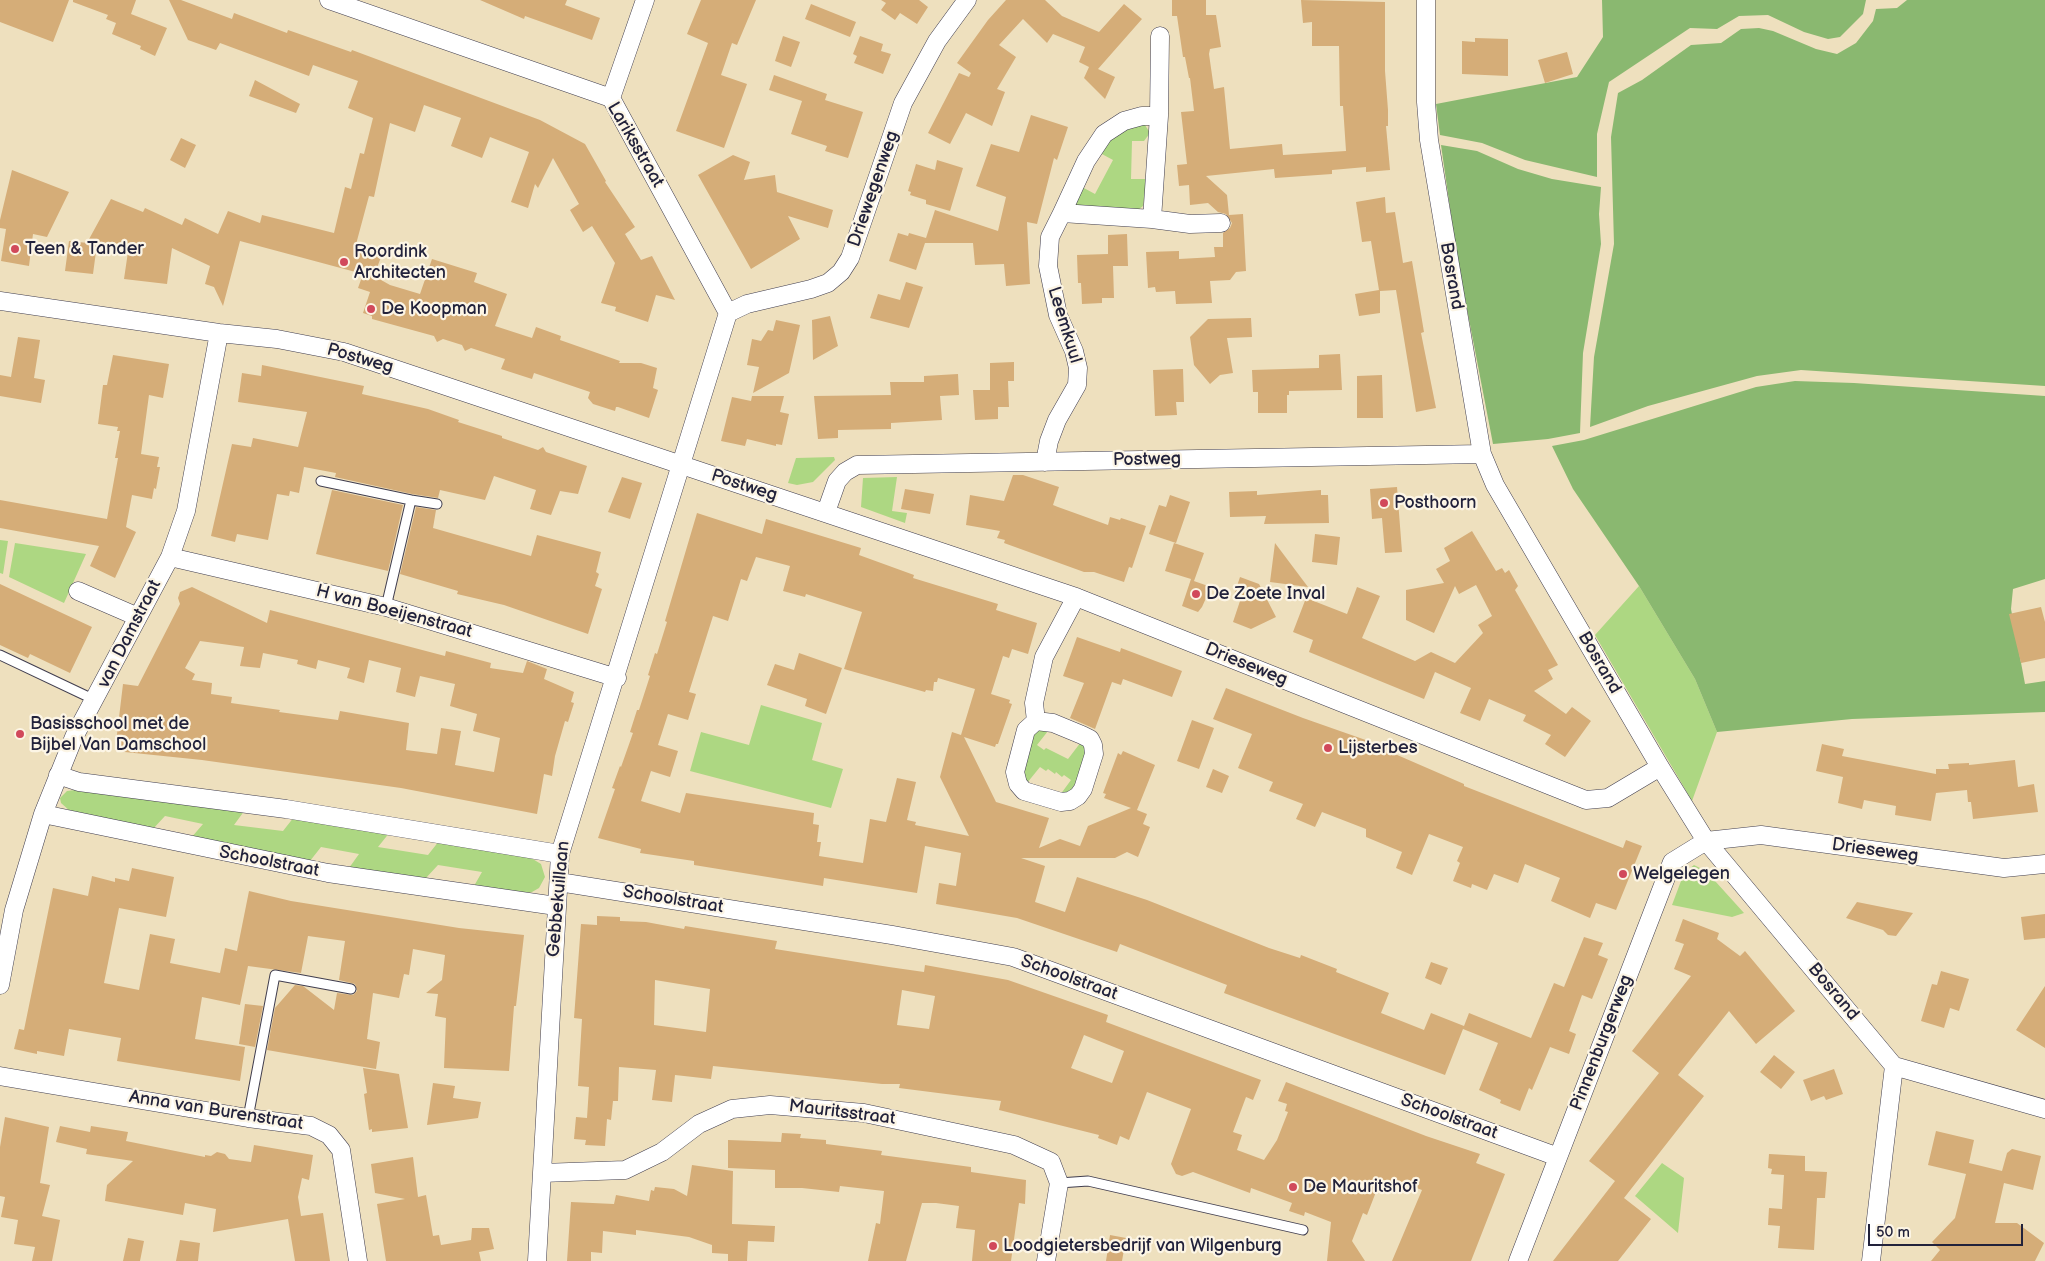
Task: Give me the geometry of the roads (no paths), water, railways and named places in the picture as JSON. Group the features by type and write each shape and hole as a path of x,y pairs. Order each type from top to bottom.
{"street":[{"name":"Lariksstraat","path":"329,0 611,98 728,313"},
{"path":"611,98 645,0"},
{"name":"Driewegenweg","path":"728,313 747,304 811,290 828,283 841,272 850,258 903,102 937,41 967,0"},
{"name":"Bosrand","path":"1426,0 1426,102 1429,140 1482,454 1495,485 1660,767 1706,841 1894,1066"},
{"path":"1152,219 1159,116 1160,36"},
{"name":"Leemkuul","path":"1045,462 1049,441 1057,420 1077,385 1078,368 1074,351 1060,320 1048,266 1050,237 1086,161 1104,134 1124,120 1142,116 1159,116"},
{"path":"1062,213 1182,223 1221,223"},
{"name":"Postweg","path":"0,301 219,333 277,339 344,352 826,512 837,480 845,472 857,465 1482,454"},
{"path":"680,465 728,313"},
{"name":"van Damstraat","path":"0,985 14,910 43,814 58,775 74,737 96,700 170,557 186,511 219,333"},
{"name":"Gebbekuillaan","path":"537,1261 560,854 616,678 680,465"},
{"name":"Drieseweg","path":"826,512 1076,597 1586,800 1608,798 1660,767"},
{"name":"H van Boeijenstraat","path":"170,557 386,606 616,678"},
{"path":"78,591 138,617"},
{"path":"1036,721 1034,704 1044,657 1076,597"},
{"path":"1036,721 1053,723 1082,735 1090,739 1093,745 1094,754 1083,789 1070,802 1061,802 1024,791 1018,784 1015,772 1021,742 1026,730 1036,721"},
{"path":"58,775 79,782 286,809 560,854"},
{"name":"Schoolstraat","path":"43,814 328,874 556,906"},
{"name":"Drieseweg","path":"1706,841 1761,835 2004,868 2045,864"},
{"name":"Pinnenburgerweg","path":"1518,1261 1672,862 1706,841"},
{"name":"Schoolstraat","path":"559,882 892,935 1013,957 1558,1157"},
{"path":"1871,1261 1894,1066 2045,1109"},
{"name":"Anna van Burenstraat","path":"0,1076 248,1118 311,1126 329,1135 342,1150 358,1261"},
{"name":"Mauritsstraat","path":"542,1172 625,1170 662,1152 707,1120 732,1109 770,1105 864,1113 1014,1145 1051,1162 1059,1183"},
{"path":"1046,1261 1059,1183"}],"lane":[{"path":"321,481 438,504"},
{"path":"386,606 411,500"},
{"path":"0,655 96,700"},
{"path":"248,1118 275,975 351,989"},
{"path":"1059,1183 1088,1181 1304,1230"}],"place":[{"name":"Teen & Tander","path":"15,249"},
{"name":"Roordink Architecten","path":"344,262"},
{"name":"De Koopman","path":"371,309"},
{"name":"Posthoorn","path":"1384,503"},
{"name":"De Zoete Inval","path":"1196,594"},
{"name":"Basisschool met de Bijbel Van Damschool","path":"20,734"},
{"name":"Lijsterbes","path":"1328,748"},
{"name":"Welgelegen","path":"1623,874"},
{"name":"De Mauritshof","path":"1293,1187"},
{"name":"Loodgietersbedrijf van Wilgenburg","path":"993,1246"}]}
